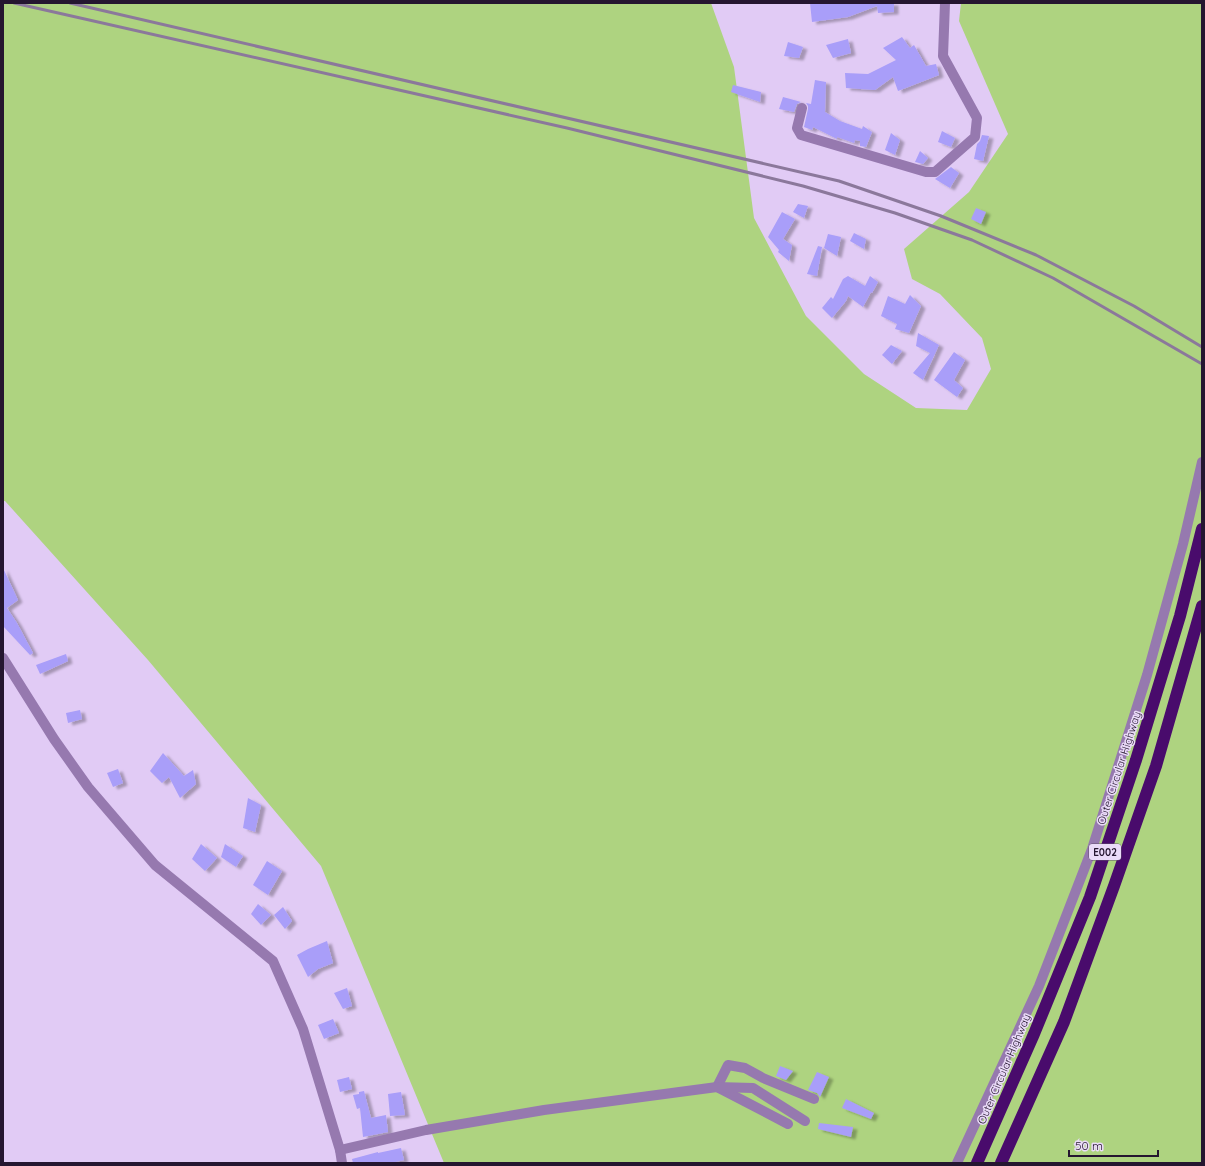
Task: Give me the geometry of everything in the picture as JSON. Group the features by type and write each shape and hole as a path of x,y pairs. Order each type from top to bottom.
{"highway":[{"name":"Outer Circular Highway","path":"977,1163 1034,1034 1090,897 1136,760 1178,624 1202,529"},
{"name":"E002","path":"1001,1163 1064,1022 1114,886 1156,766 1202,606"}],"street":[{"path":"802,108 797,128 801,135 926,172 935,172 975,137 978,118 943,56 945,3"},
{"path":"957,1163 1039,986 1092,849 1147,676 1183,544 1202,462"},
{"path":"3,658 54,739 88,787 155,865 273,961 303,1029 340,1150 342,1163"},
{"path":"717,1088 728,1065 745,1068 763,1078 814,1099"},
{"path":"340,1150 426,1130 528,1113 717,1088 753,1088 806,1121"},
{"path":"717,1088 788,1124"}],"green space":[{"path":"3,3 711,3 734,67 754,218 806,316 864,374 916,408 967,410 991,369 982,338 940,294 912,279 904,249 969,192 1008,134 959,21 961,3 1202,3 1202,1163 444,1163 321,866 148,660 5,501 3,501"}],"building":[{"path":"810,3 894,3 894,12 878,13 877,6 848,17 812,22"},
{"path":"902,37 910,48 914,45 926,66 936,64 939,75 898,91 893,77 875,90 846,88 845,73 868,74 896,60 883,48"},
{"path":"848,39 851,53 833,58 826,45"},
{"path":"788,42 803,47 799,58 784,56"},
{"path":"815,80 826,82 825,112 840,121 862,129 863,126 872,132 866,147 860,146 860,141 855,140 854,143 837,137 837,139 813,127 812,130 804,127 808,109 806,103 811,104"},
{"path":"733,85 761,92 760,102 731,92"},
{"path":"783,97 801,102 797,104 794,112 779,109"},
{"path":"942,131 955,138 951,147 938,142"},
{"path":"891,133 900,140 895,155 885,150"},
{"path":"982,135 989,136 983,161 974,159 977,144"},
{"path":"920,151 928,158 923,164 915,162"},
{"path":"951,167 959,173 950,188 935,179"},
{"path":"798,204 808,206 804,218 793,212"},
{"path":"976,208 986,212 981,224 971,219"},
{"path":"782,212 795,219 783,239 792,245 789,261 778,252 779,250 768,237"},
{"path":"854,233 866,239 864,249 850,241"},
{"path":"828,234 841,237 837,256 824,248"},
{"path":"818,246 822,247 817,276 807,274"},
{"path":"848,276 865,286 870,276 878,282 863,307 848,296 846,301 832,318 822,308 831,297 833,299 843,279"},
{"path":"910,295 921,306 909,333 895,329 897,324 881,316 888,296 905,304"},
{"path":"918,333 939,345 923,380 913,373 930,353 916,346"},
{"path":"891,345 902,351 892,364 882,355"},
{"path":"954,352 965,360 954,380 963,388 957,397 934,380"},
{"path":"3,568 18,600 7,608 33,653 30,655 3,626"},
{"path":"66,654 68,661 40,674 36,665"},
{"path":"80,710 82,719 68,723 66,713"},
{"path":"163,753 184,776 193,770 196,784 180,798 169,777 162,783 150,771"},
{"path":"118,769 123,783 113,787 107,773"},
{"path":"248,798 261,805 255,832 243,828"},
{"path":"201,844 217,858 205,871 192,859"},
{"path":"225,844 243,856 236,867 221,857"},
{"path":"267,861 282,871 268,895 253,885"},
{"path":"258,904 271,915 261,925 251,914"},
{"path":"283,907 292,921 285,929 274,915"},
{"path":"327,941 333,963 318,969 308,977 297,955"},
{"path":"347,988 352,1006 343,1009 334,993"},
{"path":"333,1019 339,1033 324,1039 318,1025"},
{"path":"780,1066 793,1071 786,1080 776,1076"},
{"path":"817,1072 829,1077 820,1097 817,1093 808,1090"},
{"path":"349,1077 352,1089 340,1092 337,1080"},
{"path":"364,1091 371,1118 386,1115 388,1132 363,1137 360,1108 357,1109 353,1095"},
{"path":"401,1092 405,1115 390,1116 388,1094"},
{"path":"846,1099 874,1113 871,1119 842,1108"},
{"path":"819,1123 853,1127 851,1137 818,1129"},
{"path":"401,1148 404,1160 391,1163 353,1163 352,1159"}],"railway":[{"path":"14,3 567,128 803,186 895,213 972,240 1053,278 1202,364"},
{"path":"70,3 839,181 941,216 1036,255 1134,306 1202,347"}]}
